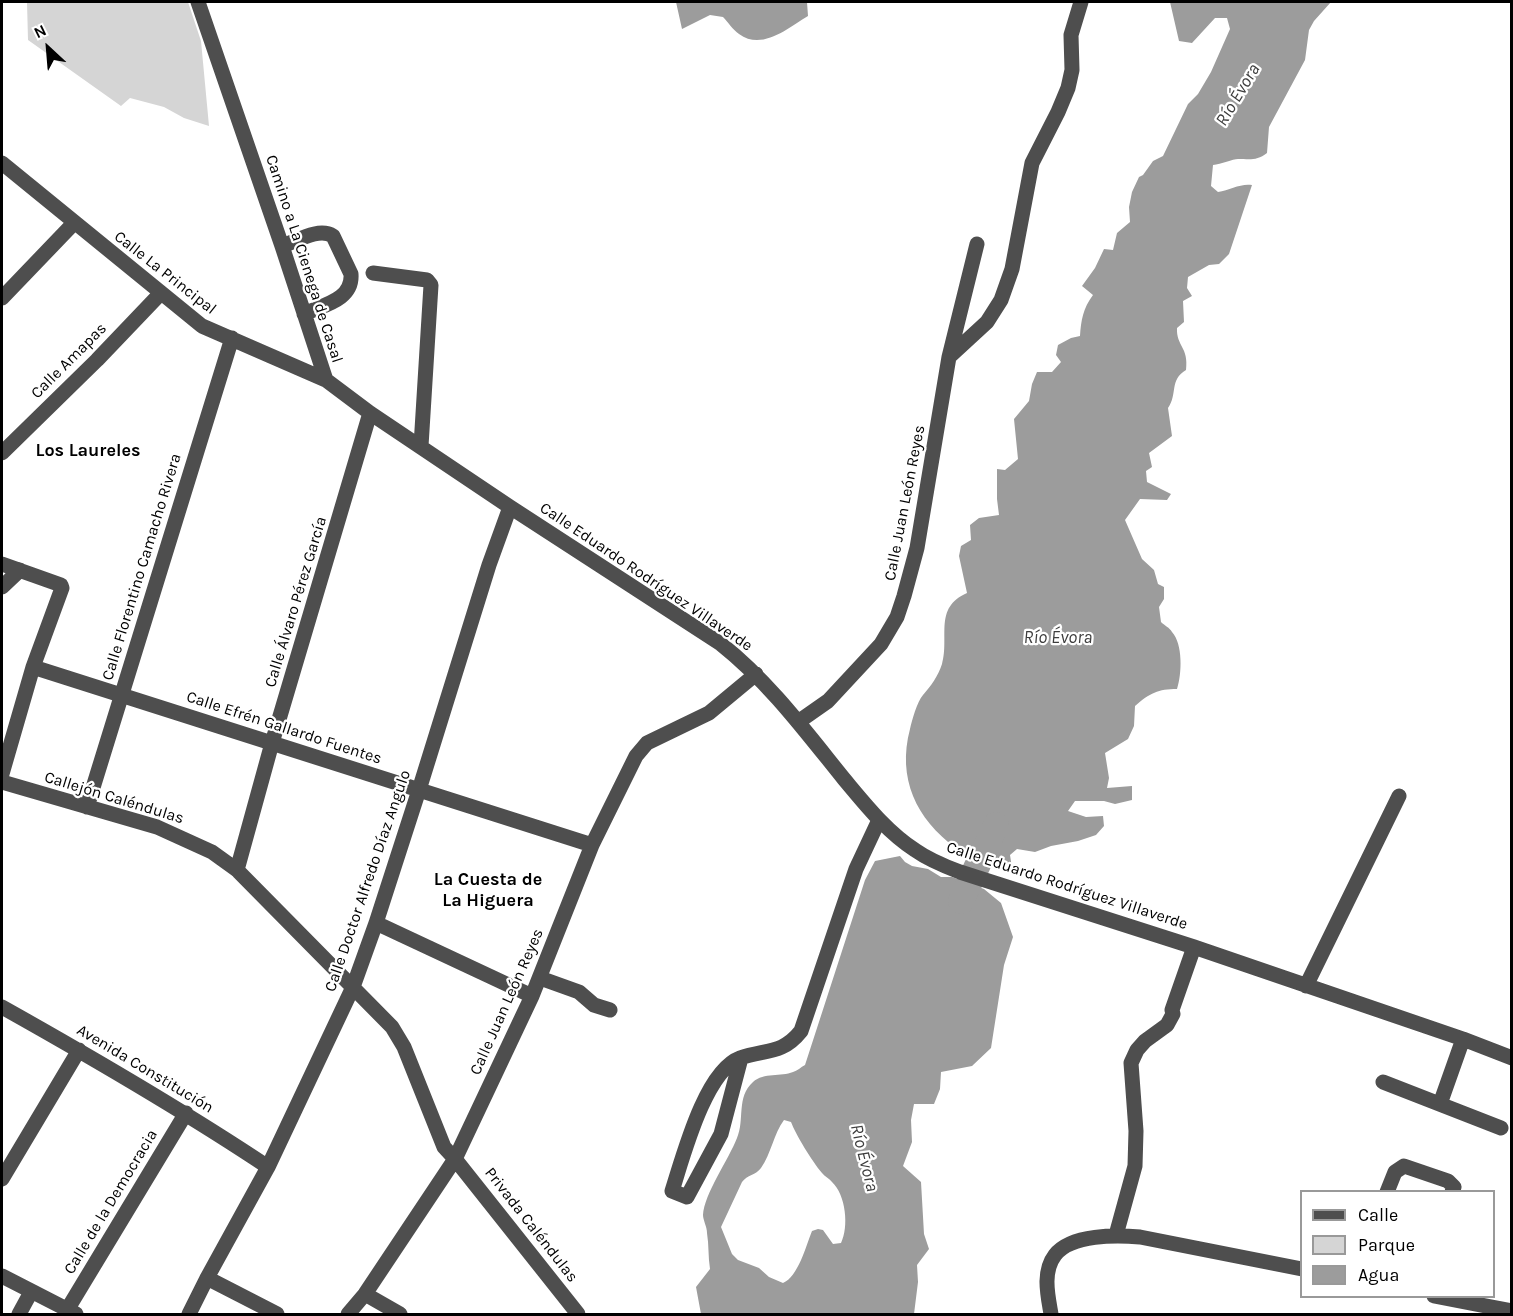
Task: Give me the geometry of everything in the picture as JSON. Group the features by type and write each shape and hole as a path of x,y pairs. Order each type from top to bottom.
{"street":[{"name":"Camino a La Cienega de Casal","path":"198,2 326,380 370,413 510,507"},
{"path":"949,357 987,322 1002,300 1012,269 1032,163 1068,88 1072,70 1071,35 1081,2"},
{"name":"Calle La Principal","path":"2,163 160,294 206,329 232,338 326,380"},
{"path":"2,298 74,223"},
{"path":"282,246 317,233 330,234 351,274 347,293 304,314"},
{"name":"Calle Juan León Reyes","path":"798,722 828,701 860,668 881,644 897,617 917,548 949,357 977,244"},
{"path":"373,273 427,280 431,285 421,446"},
{"name":"Calle Amapas","path":"2,453 97,360 160,294"},
{"name":"Calle Florentino Camacho Rivera","path":"87,807 232,338"},
{"name":"Calle Álvaro Pérez García","path":"237,870 272,743 370,413"},
{"name":"Calle Eduardo Rodríguez Villaverde","path":"510,507 721,644 756,674 879,820 914,850 939,864 1194,947 1512,1058"},
{"name":"Calle Doctor Alfredo Díaz Angulo","path":"189,1314 268,1167 353,987 376,923 489,565 510,507"},
{"path":"2,564 62,586 33,667 2,774"},
{"path":"2,587 20,570"},
{"name":"Calle Efrén Gallardo Fuentes","path":"33,667 592,845"},
{"name":"Calle Juan León Reyes","path":"348,1314 365,1294 455,1158 540,978 592,845 641,749 660,736 709,713 756,674"},
{"name":"Callejón Caléndulas","path":"2,782 171,833 212,852 237,870 392,1027 404,1047 444,1147 455,1158"},
{"path":"1306,986 1399,796"},
{"path":"741,1058 715,1147 687,1197 672,1191 694,1125 712,1085 724,1069 741,1058 787,1046 801,1031 856,869 879,820"},
{"path":"376,923 532,996"},
{"path":"1116,1235 1135,1166 1137,1147 1131,1063 1144,1041 1167,1025 1173,1014 1172,1010 1194,947"},
{"path":"540,978 579,992 594,1005 610,1010"},
{"name":"Avenida Constitución","path":"2,1007 186,1113 268,1167"},
{"path":"1440,1104 1463,1039"},
{"path":"2,1179 79,1050"},
{"path":"1383,1082 1502,1128"},
{"name":"Calle de la Democracia","path":"71,1312 186,1113"},
{"name":"Privada Caléndulas","path":"455,1158 578,1314"},
{"path":"1388,1190 1395,1172 1404,1166 1448,1181 1454,1187 1452,1190"},
{"path":"1051,1314 1047,1285 1049,1269 1056,1254 1071,1244 1116,1235 1140,1237 1300,1269"},
{"path":"2,1276 71,1312"},
{"path":"207,1278 277,1314"},
{"path":"19,1314 31,1292"},
{"path":"365,1294 400,1314"},
{"path":"1444,1298 1512,1311"}],"green space":[{"path":"27,2 188,2 201,41 209,126 184,118 164,107 130,98 121,106 28,40"}],"water":[{"path":"676,2 807,2 808,16 775,36 757,40 748,39 739,34 723,17 710,15 682,29"},
{"name":"Río Évora","path":"1170,2 1331,2 1309,30 1305,60 1269,127 1267,153 1257,158 1236,159 1213,165 1211,186 1218,192 1252,185 1229,254 1219,264 1209,265 1188,277 1187,288 1192,296 1183,301 1184,322 1177,328 1178,339 1186,356 1186,370 1177,378 1173,398 1168,408 1172,436 1149,453 1152,467 1146,471 1147,482 1171,494 1167,500 1140,499 1125,520 1142,559 1154,570 1158,584 1164,587 1164,599 1159,607 1161,622 1176,637 1180,651 1181,668 1177,689 1154,693 1135,706 1134,726 1128,739 1105,753 1109,778 1107,788 1132,786 1132,800 1115,804 1104,801 1075,801 1068,811 1086,817 1103,816 1104,826 1096,835 1035,852 1017,849 1010,855 1012,868 956,848 942,837 920,811 908,781 906,764 911,725 921,698 942,664 946,615 956,599 967,593 959,556 961,546 971,540 970,525 979,518 999,515 997,469 1005,470 1018,459 1014,419 1029,401 1037,372 1052,372 1061,362 1056,355 1058,345 1080,336 1083,315 1093,295 1082,286 1095,268 1104,249 1113,250 1117,233 1130,222 1129,207 1132,192 1139,177 1153,161 1163,156 1188,104 1198,94 1211,72 1230,29 1227,18 1215,18 1192,43 1179,41"},
{"name":"Río Évora","path":"900,856 912,866 928,869 941,877 952,877 984,889 1001,903 1013,937 1004,965 991,1048 972,1066 941,1072 940,1089 934,1104 914,1104 911,1120 912,1142 903,1166 921,1182 924,1234 929,1249 917,1265 918,1282 914,1314 701,1314 696,1287 710,1269 707,1231 703,1217 704,1207 737,1138 744,1095 757,1079 796,1071 805,1065 865,880 875,861","holes":["784,1120 791,1122 814,1162 837,1188 845,1211 845,1229 841,1243 833,1244 823,1230 812,1231 797,1268 783,1283 769,1277 759,1268 738,1260 732,1254 721,1227 742,1182 761,1168"]}],"waterway":[{"name":"Río Évora","path":"961,901 996,825"}],"district":[{"name":"Los Laureles","path":"88,451"},
{"name":"La Cuesta de La Higuera","path":"488,890"}]}
